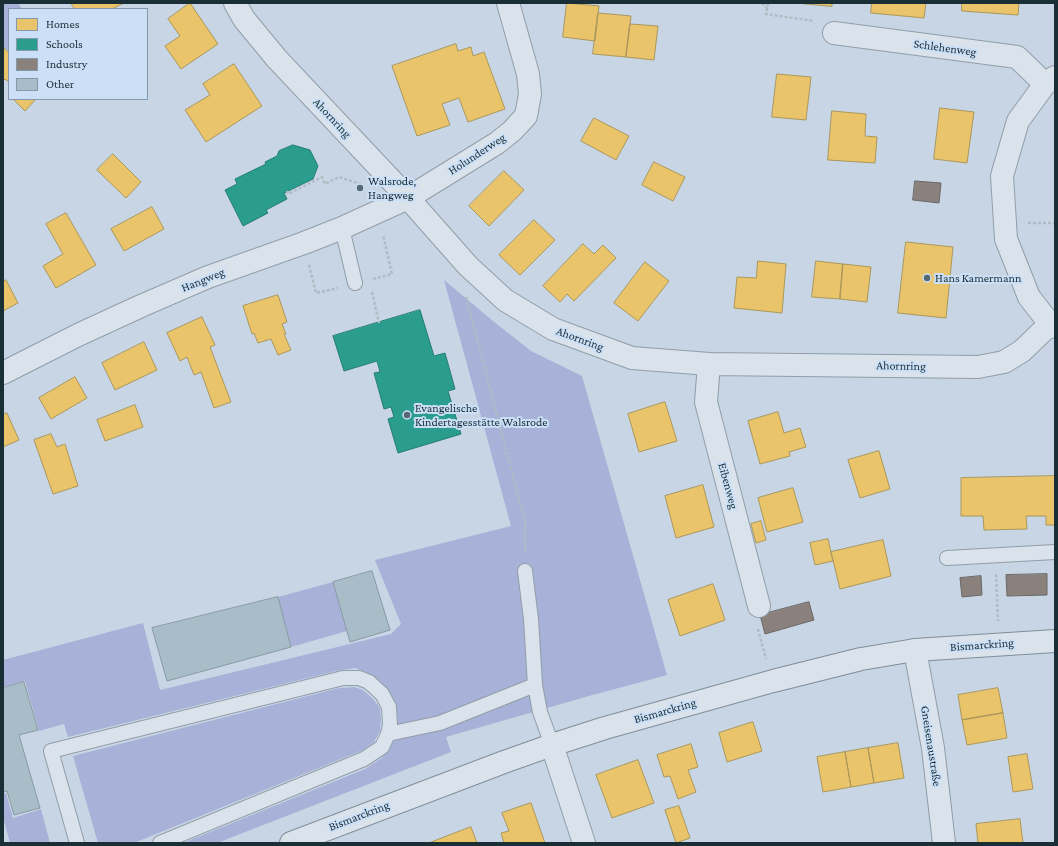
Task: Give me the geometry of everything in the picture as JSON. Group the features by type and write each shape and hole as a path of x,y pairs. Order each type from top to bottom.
{"street":[{"name":"Ahornring","path":"235,3 244,19 277,59 408,198 468,266 505,300 553,329 632,358 709,364 978,367 1004,362 1022,351 1053,326"},
{"name":"Holunderweg","path":"408,198 497,144 526,116 530,94 528,74 508,3"},
{"name":"Schlehenweg","path":"834,32 1017,58 1050,81"},
{"path":"1050,81 1018,121 1002,176 1006,239 1029,297 1053,326"},
{"name":"Hangweg","path":"3,373 78,335 208,277 342,228 408,198"},
{"name":"Eibenweg","path":"709,364 706,402 759,606"},
{"name":"Bismarckring","path":"290,843 504,762 605,728 773,681 861,659 915,650 1055,641"},
{"name":"Gneisenaustraße","path":"915,650 933,748 944,843"},
{"path":"552,746 584,843"}],"lane":[{"path":"342,228 355,283"},
{"path":"947,558 1055,552"},
{"path":"525,571 531,619 535,685 540,712 552,746"},
{"path":"77,843 51,751 343,678 359,678 369,682 382,694 389,707 390,725 382,747 364,759 160,843"},
{"path":"388,734 440,723 535,685"}],"path":[{"path":"762,3 767,9"},
{"path":"768,3 766,14 807,20"},
{"path":"287,191 288,194 322,177 325,184 339,177 366,185"},
{"path":"468,266 461,277 525,522 525,571"},
{"path":"370,287 379,323"},
{"path":"995,556 999,644"},
{"path":"759,606 754,616 773,681"}],"shaded area":[{"path":"3,3 18,3 21,8 8,8 8,50 3,53"},
{"path":"444,280 531,351 582,376 667,675 446,737 451,752 217,843 183,843 365,769 383,757 394,740 398,721 395,704 386,688 371,675 355,668 336,671 68,737 64,724 39,731 25,681 3,687 3,660 143,623 160,690 391,634 401,624 375,560 511,526"},
{"path":"333,582 347,631 291,647 278,597"},
{"path":"354,687 363,690 380,708 380,731 374,742 363,750 134,843 98,843 73,756 339,688"},
{"path":"6,793 13,818 41,809 50,843 10,843 3,817 3,794"}],"building: Homes":[{"path":"71,3 124,3 114,8 74,8"},
{"path":"190,3 218,44 181,69 165,46 180,36 168,19"},
{"path":"567,3 599,6 595,41 563,37"},
{"path":"796,3 832,3 832,6"},
{"path":"872,3 926,3 924,18 871,13"},
{"path":"962,3 1019,3 1018,15 962,11"},
{"path":"598,13 631,16 626,57 593,54"},
{"path":"630,24 658,26 654,60 626,57"},
{"path":"456,44 458,51 471,47 473,56 484,52 505,109 468,122 459,98 442,104 450,125 417,136 392,66"},
{"path":"4,48 8,52 8,81 5,79 3,81"},
{"path":"234,64 262,106 206,142 185,110 210,95 203,84"},
{"path":"777,74 811,77 806,120 772,117"},
{"path":"14,100 35,100 25,111"},
{"path":"940,108 974,112 967,163 934,159"},
{"path":"832,111 866,114 865,136 877,137 875,163 828,160"},
{"path":"594,118 629,136 616,160 581,141"},
{"path":"113,154 141,182 126,198 97,170"},
{"path":"654,162 685,177 673,201 642,185"},
{"path":"504,171 524,190 489,226 469,206"},
{"path":"152,207 164,229 124,251 111,229"},
{"path":"66,213 96,265 56,288 43,266 63,254 46,224"},
{"path":"534,220 555,240 520,275 499,255"},
{"path":"906,242 953,247 946,318 898,313"},
{"path":"583,244 594,254 603,245 616,258 574,301 567,294 560,302 543,286"},
{"path":"758,261 786,264 782,313 734,308 737,277 756,278"},
{"path":"816,261 843,264 840,299 812,297"},
{"path":"645,262 669,281 638,321 614,303"},
{"path":"843,264 871,267 867,302 840,299"},
{"path":"6,280 18,303 3,311 3,282"},
{"path":"278,295 287,322 282,324 286,334 284,334 291,350 278,355 271,339 258,343 254,333 252,334 243,306"},
{"path":"202,317 215,345 210,347 231,402 214,408 201,372 194,375 187,357 180,361 167,333"},
{"path":"144,342 157,370 115,390 102,363"},
{"path":"75,377 87,398 51,419 39,398"},
{"path":"665,402 677,441 639,452 628,414"},
{"path":"135,405 143,427 105,441 97,420"},
{"path":"778,412 784,433 800,428 806,447 789,452 790,456 760,464 748,421"},
{"path":"7,413 19,440 3,447 3,415"},
{"path":"51,434 57,447 65,444 78,486 53,494 34,440"},
{"path":"879,451 890,489 860,498 848,460"},
{"path":"1055,476 1055,525 1046,525 1046,516 1026,516 1027,529 984,530 983,516 961,516 961,478"},
{"path":"703,485 714,527 676,538 665,496"},
{"path":"793,488 803,522 767,532 758,498"},
{"path":"761,521 766,540 756,543 751,524"},
{"path":"828,539 833,561 815,565 810,543"},
{"path":"883,540 891,576 840,589 831,552"},
{"path":"713,584 725,620 680,636 668,600"},
{"path":"998,688 1003,713 962,720 958,695"},
{"path":"1003,713 1007,738 967,745 962,720"},
{"path":"753,722 762,751 727,762 719,733"},
{"path":"898,743 904,778 874,783 868,748"},
{"path":"691,744 698,767 688,770 696,792 678,799 670,776 664,777 657,755"},
{"path":"868,748 874,783 851,787 845,752"},
{"path":"845,752 851,787 823,792 817,757"},
{"path":"1027,754 1033,789 1013,792 1008,757"},
{"path":"638,760 654,803 612,818 596,775"},
{"path":"531,803 545,843 504,843 501,833 509,831 502,813"},
{"path":"679,806 690,838 676,843 665,810"},
{"path":"1020,819 1023,843 978,843 976,824"},
{"path":"471,827 477,843 429,843"}],"building: Schools":[{"path":"293,145 310,150 318,166 313,179 284,193 287,199 266,210 268,213 243,226 225,190 237,184 235,179 266,164 265,162 277,156 279,151"},
{"path":"420,310 434,356 445,353 455,389 448,391 461,434 398,453 388,419 394,417 391,407 384,409 374,373 380,372 377,361 344,371 333,336"}],"building: Industry":[{"path":"915,181 941,183 939,203 913,200"},
{"path":"1047,574 1047,595 1007,596 1006,575"},
{"path":"981,576 982,595 962,597 960,578"},
{"path":"809,602 814,620 765,634 760,615"}],"building: Other":[{"path":"372,571 390,630 350,642 333,582"},
{"path":"278,597 291,647 167,681 152,628"},
{"path":"24,682 38,730 19,735 40,808 14,815 7,791 3,792 3,688"}],"place":[{"name":"Walsrode, Hangweg","path":"360,188"},
{"name":"Hans Kamermann","path":"927,278"},
{"name":"Evangelische Kindertagesstätte Walsrode","path":"407,415"}]}
